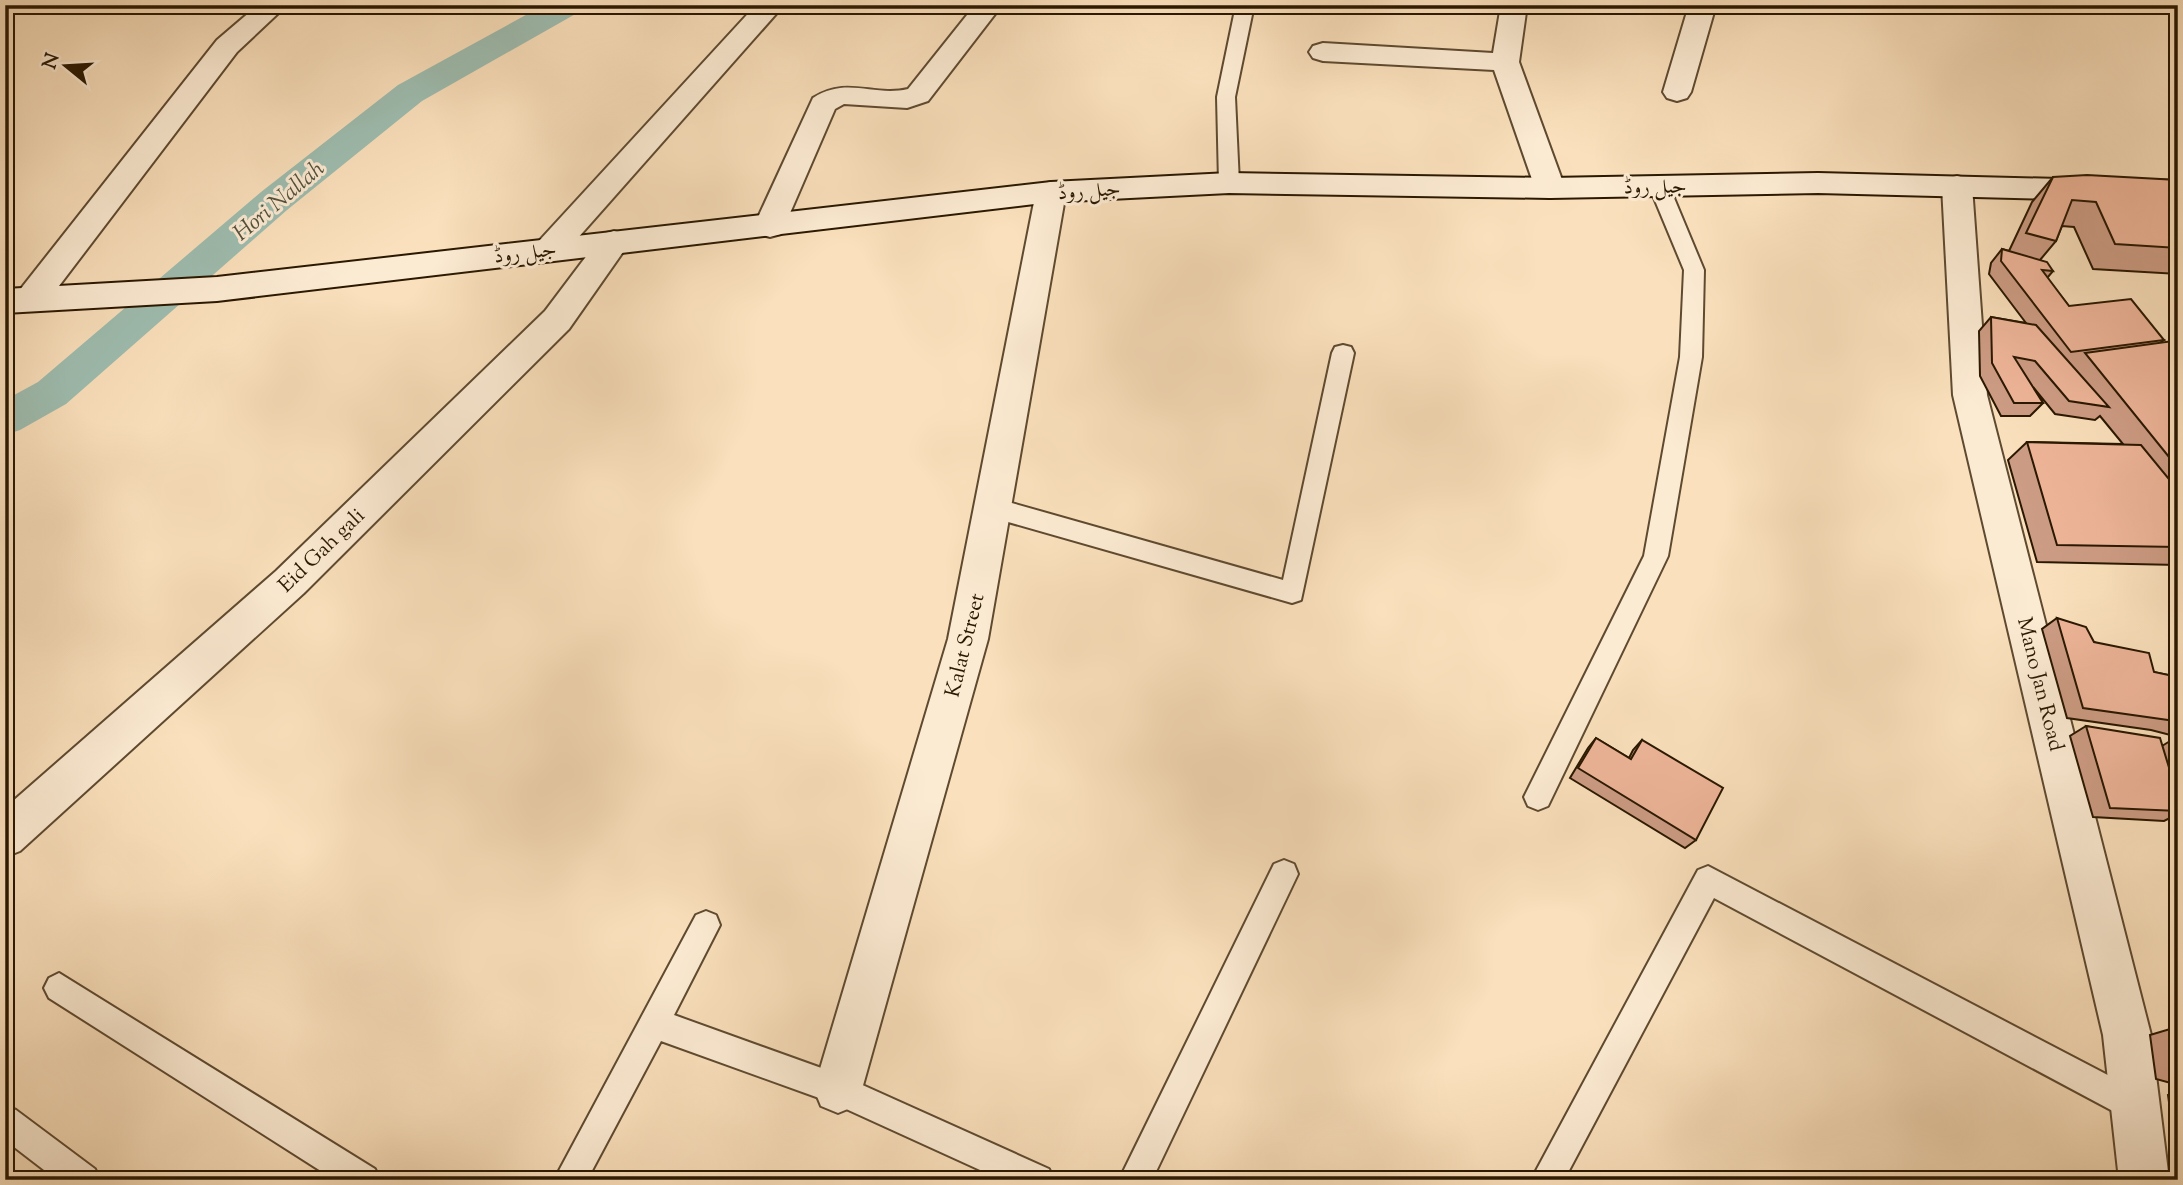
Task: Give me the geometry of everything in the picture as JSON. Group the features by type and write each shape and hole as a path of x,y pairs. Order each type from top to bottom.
{"street":[{"path":"550,249 771,5"},
{"path":"770,226 824,104 830,98 843,95 900,100 918,95 989,5"},
{"path":"1514,5 1505,62 1550,188"},
{"path":"1677,92 1703,5"},
{"path":"18,300 227,46 269,6"},
{"path":"1323,52 1505,62"},
{"name":"جیل روڈ","path":"18,300 217,289 1051,192 1228,183 1550,188 1818,183 2178,192"},
{"name":"Mano Jan Road","path":"1957,186 1970,395 2069,727 2127,1035 2144,1180"},
{"name":"Kalat Street","path":"838,1089 968,639 1051,192"},
{"name":"Eid Gah gali","path":"5,836 290,582 558,320 614,242"}],"lane":[{"path":"1228,183 1226,97 1245,5"},
{"path":"1538,797 1656,556 1691,357 1694,270 1659,186"},
{"path":"994,508 1292,593 1343,353"},
{"path":"1135,1180 1284,874"},
{"path":"1547,1180 1707,880 2135,1106"},
{"path":"570,1180 706,925"},
{"path":"59,988 364,1180"},
{"path":"653,1023 838,1089 1038,1180"},
{"path":"5,1121 84,1180"}],"building":[{"path":"2087,175 2178,180 2178,248 2115,244 2096,202 2072,200 2056,241 2026,233 2053,177"},
{"path":"2002,249 2047,262 2053,271 2042,270 2069,306 2131,299 2164,340 2071,352 2001,261"},
{"path":"1991,317 2036,325 2109,407 2069,401 2035,361 2014,357 2043,403 2014,403 1992,363"},
{"path":"2173,341 2178,347 2178,462 2173,462 2085,353"},
{"path":"2027,442 2141,445 2178,490 2178,547 2057,545"},
{"path":"2057,618 2086,627 2094,642 2149,653 2154,672 2178,677 2178,723 2083,708"},
{"path":"2086,726 2160,738 2178,797 2178,811 2110,808"},
{"path":"1596,738 1631,759 1642,740 1723,788 1696,840 1578,768"},
{"path":"2170,741 2178,744 2178,763"},
{"path":"2170,1029 2178,1031 2178,1074 2176,1074"}],"waterway":[{"name":"Hori Nallah","path":"5,419 52,393 274,201 410,93 568,5"}]}
